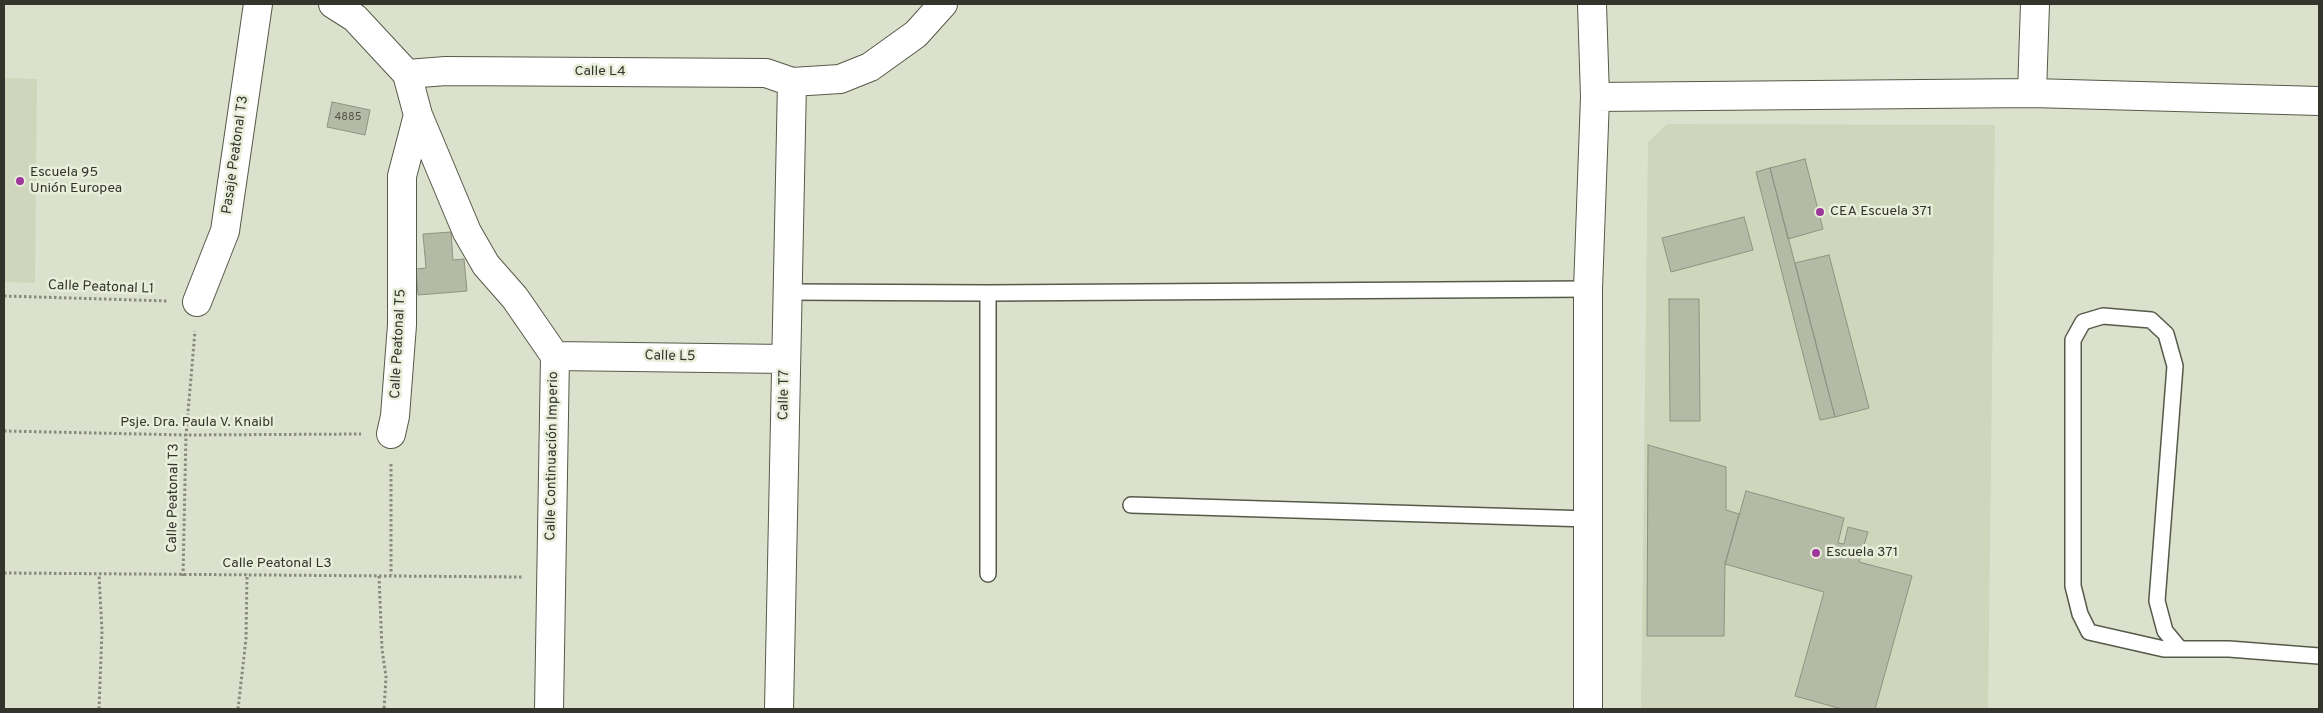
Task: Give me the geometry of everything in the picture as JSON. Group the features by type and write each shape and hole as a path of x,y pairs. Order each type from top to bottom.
{"street":[{"name":"Pasaje Peatonal T3","path":"197,302 225,231 258,4"},
{"name":"Calle Continuación Imperio","path":"333,4 355,18 407,74 418,115 467,232 486,265 515,298 555,356 549,709"},
{"path":"792,82 840,79 870,67 916,34 943,4"},
{"path":"1588,709 1588,289 1594,97 1592,4"},
{"path":"2032,93 2035,4"},
{"name":"Calle L4","path":"407,74 446,71 766,73 792,82"},
{"name":"Calle T7","path":"779,709 792,82"},
{"path":"1594,97 2032,93 2319,101"},
{"name":"Calle Peatonal T5","path":"391,434 395,416 402,325 402,176 418,115"},
{"name":"Calle L5","path":"555,356 786,359"}],"lane":[{"path":"787,292 988,293 1588,289"},
{"path":"988,293 988,574"},
{"path":"2180,649 2166,631 2157,601 2175,366 2166,334 2151,320 2103,316 2083,322 2073,340 2073,586 2080,614 2089,632 2164,649 2180,649 2229,649 2319,656"},
{"path":"1131,505 1589,518"}],"path":[{"name":"Calle Peatonal L1","path":"4,296 197,302"},
{"name":"Calle Peatonal T3","path":"183,576 186,435 197,302"},
{"name":"Psje. Dra. Paula V. Knaibl","path":"4,431 186,435 391,434"},
{"path":"391,434 391,576"},
{"name":"Calle Peatonal L3","path":"4,573 183,576 246,574 550,577"},
{"path":"99,574 102,631 99,709"},
{"path":"238,709 246,639 246,574"},
{"path":"379,576 382,649 386,677 384,709"}],"shaded area":[{"name":"Escuela 95 Unión Europea","path":"4,78 37,79 35,283 4,282"},
{"path":"1667,124 1995,125 1988,709 1641,709 1648,142"}],"building":[{"path":"332,102 370,110 365,135 327,127"},
{"path":"1805,159 1823,229 1788,239 1770,168"},
{"path":"1770,168 1835,417 1820,420 1756,172"},
{"path":"1744,217 1753,250 1671,272 1662,238"},
{"path":"451,232 453,260 464,259 467,291 418,295 416,269 426,268 423,234"},
{"path":"1829,255 1869,408 1835,417 1795,263"},
{"path":"1669,299 1699,299 1700,421 1670,421"},
{"path":"1648,445 1726,467 1726,510 1739,514 1725,564 1724,636 1647,636"},
{"path":"1746,491 1844,518 1838,543 1844,544 1848,527 1868,532 1859,562 1912,576 1875,709 1842,709 1795,696 1824,592 1725,564"}],"place":[{"name":"Escuela 95 Unión Europea","path":"20,181"},
{"name":"CEA Escuela 371","path":"1820,212"},
{"name":"Escuela 371","path":"1816,553"}]}
